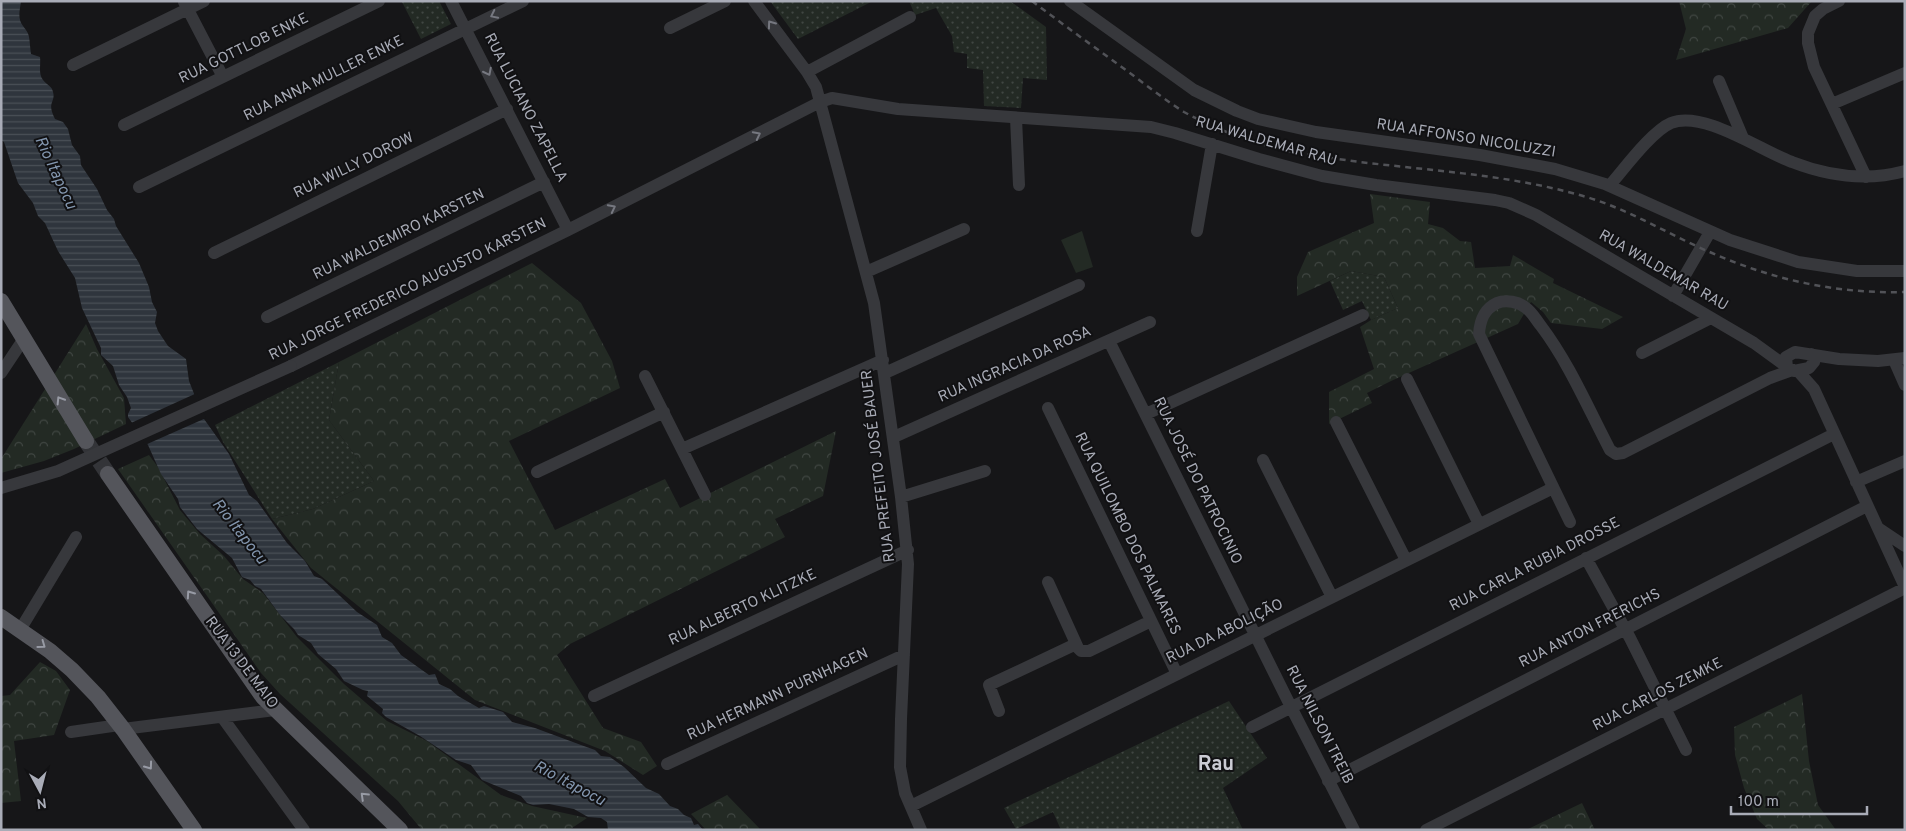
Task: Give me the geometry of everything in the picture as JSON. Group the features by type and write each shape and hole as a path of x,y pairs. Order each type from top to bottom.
{"main road":[{"path":"1,301 86,441"},
{"name":"RUA 13 DE MAIO","path":"108,474 232,655 275,710 400,830"},
{"path":"1,618 50,651 98,696 194,830"}],"street":[{"path":"73,65 186,5 204,1"},
{"name":"RUA GOTTLOB ENKE","path":"124,125 379,1"},
{"name":"RUA LUCIANO ZAPELLA","path":"452,1 568,230"},
{"name":"RUA ANNA MULLER ENKE","path":"139,186 523,1"},
{"path":"670,28 724,1"},
{"name":"RUA PREFEITO JOSÉ BAUER","path":"754,1 816,87 874,303 894,437 908,550 900,768 905,793 921,830"},
{"name":"RUA AFFONSO NICOLUZZI","path":"1070,1 1188,86 1217,102 1251,116 1316,132 1480,155 1555,169 1607,185 1737,243 1798,262 1857,271 1905,271"},
{"path":"1839,1 1823,9 1815,16 1810,24 1808,43 1814,68 1866,178"},
{"path":"186,5 222,77"},
{"path":"807,72 910,17"},
{"path":"1832,104 1905,72"},
{"path":"1719,81 1743,138"},
{"name":"RUA WALDEMAR RAU","path":"820,102 832,98 898,109 1151,127 1175,132 1259,160 1322,176 1509,204 1536,215 1790,364 1814,389"},
{"name":"RUA JORGE FREDERICO AUGUSTO KARSTEN","path":"1,488 58,471 291,366 568,230 820,102"},
{"name":"RUA WILLY DOROW","path":"214,253 507,109"},
{"path":"1016,118 1019,185"},
{"path":"1607,185 1654,136 1672,123 1681,120 1721,128 1793,163 1831,173 1866,178 1905,171"},
{"path":"1607,185 1650,133"},
{"path":"1198,231 1212,144"},
{"name":"RUA WALDEMIRO KARSTEN","path":"267,316 544,182"},
{"path":"866,272 964,229"},
{"path":"1673,296 1710,232"},
{"path":"682,449 1079,285"},
{"path":"1570,522 1479,334 1480,322 1484,313 1491,306 1500,302 1514,302 1527,308 1563,358 1610,450 1616,454 1623,453 1770,378 1790,364 1839,359 1878,361 1900,359 1905,384"},
{"path":"1146,414 1363,315"},
{"path":"1642,353 1711,318"},
{"name":"RUA INGRACIA DA ROSA","path":"894,437 1150,322"},
{"path":"1,373 24,340"},
{"name":"RUA JOSÉ DO PATROCINIO","path":"1109,340 1255,635"},
{"path":"1790,364 1812,362"},
{"path":"1812,362 1814,389 1905,588"},
{"path":"646,376 705,495"},
{"path":"1407,379 1479,524"},
{"name":"RUA QUILOMBO DOS PALMARES","path":"1048,408 1177,674"},
{"path":"537,472 664,412"},
{"path":"1336,422 1406,560"},
{"name":"RUA CARLA RUBIA DROSSE","path":"1252,727 1834,434"},
{"path":"1263,460 1332,597"},
{"path":"1856,482 1905,461"},
{"path":"901,498 985,471"},
{"name":"RUA DA ABOLIÇÃO","path":"910,806 1553,488"},
{"name":"RUA ANTON FRERICHS","path":"1328,781 1867,506"},
{"path":"1878,528 1905,546"},
{"path":"20,630 76,537"},
{"name":"RUA ALBERTO KLITZKE","path":"594,696 908,550"},
{"path":"1586,558 1667,709 1686,750"},
{"path":"1048,582 1076,644 1082,651 1089,651 1151,621"},
{"name":"RUA CARLOS ZEMKE","path":"1426,830 1905,588"},
{"name":"RUA NILSON TREIB","path":"1255,635 1354,830"},
{"path":"1000,711 989,685 1076,644"},
{"name":"RUA HERMANN PURNHAGEN","path":"666,764 904,655"},
{"path":"71,732 275,710"},
{"path":"222,717 304,830"}],"green space":[{"path":"439,1 451,24 421,39 402,2"},
{"path":"770,1 873,1 798,39"},
{"path":"909,1 1010,1 1046,27 1047,80 1023,78 1021,108 984,106 983,70 967,68 967,54 954,52 952,36 936,8 915,15"},
{"path":"1679,1 1812,1 1788,28 1676,60 1686,29"},
{"path":"1370,194 1430,202 1428,224 1443,228 1460,241 1471,242 1475,268 1510,266 1513,255 1554,279 1553,283 1623,317 1602,329 1551,323 1543,312 1531,302 1518,324 1367,393 1372,403 1329,424 1329,392 1374,369 1360,327 1398,308 1384,277 1351,271 1297,296 1297,277 1308,252 1374,223"},
{"path":"1082,231 1093,267 1076,273 1061,240"},
{"path":"532,263 581,303 612,361 620,388 509,441 555,530 665,479 680,508 836,431 823,496 775,519 785,537 570,644 557,655 603,728 641,742 657,766 643,775 605,751 475,700 311,568 272,519 313,509 374,481 329,420 339,362"},
{"path":"1351,271 1384,277 1398,308 1371,320 1362,301 1343,310 1330,281"},
{"path":"86,324 97,349 124,398 126,424 44,461 1,473 1,459"},
{"path":"339,362 329,420 374,481 313,509 272,519 223,442 215,425"},
{"path":"149,455 158,467 180,510 200,534 224,556 243,579 263,593 297,637 344,684 387,721 427,741 501,795 532,806 587,818 569,830 422,830 398,801 280,694 261,673 118,469"},
{"path":"40,662 56,671 70,690 54,735 14,741 21,801 1,803 1,696 10,695"},
{"path":"1802,694 1809,761 1818,805 1836,830 1769,830 1757,819 1744,788 1735,755 1734,727"},
{"path":"1229,701 1267,758 1223,788 1243,830 1061,830 1053,812 1016,829 1004,808"},
{"path":"727,795 761,830 706,830 691,814"},
{"path":"1582,803 1595,830 1526,830"}],"water":[{"name":"Rio Itapocu","path":"1,1 21,1 20,20 29,35 31,54 40,57 41,77 54,95 51,106 52,113 55,119 63,122 68,129 72,145 80,156 81,165 97,189 116,226 139,263 157,312 155,323 158,331 168,346 186,359 189,381 204,419 229,454 249,495 257,501 287,543 305,561 314,576 322,579 357,612 377,625 382,637 392,643 401,655 429,675 435,674 439,684 479,708 484,706 503,712 512,722 535,728 595,750 601,756 610,757 624,767 646,788 659,794 670,806 691,818 694,825 698,824 703,830 608,830 607,822 601,818 588,817 574,809 549,804 533,805 527,803 521,796 482,780 471,765 456,760 420,736 386,717 382,713 383,709 367,696 368,691 344,681 336,669 318,654 311,643 298,635 261,589 250,580 242,577 232,558 197,529 180,507 178,499 161,474 148,445 128,417 131,408 127,397 119,385 113,366 101,355 101,348 82,308 75,278 58,251 45,223 38,216 33,203 18,183 4,142 1,140"}],"pier":[{"path":"197,393 206,418 145,445 131,423"}],"tunnel":[{"path":"86,441 108,474"}],"railway":[{"path":"1032,1 1184,112 1236,136 1280,149 1320,156 1472,174 1556,189 1600,201 1735,263 1782,278 1855,291 1905,292"}],"district":[{"name":"Rau","path":"1216,765"}]}
